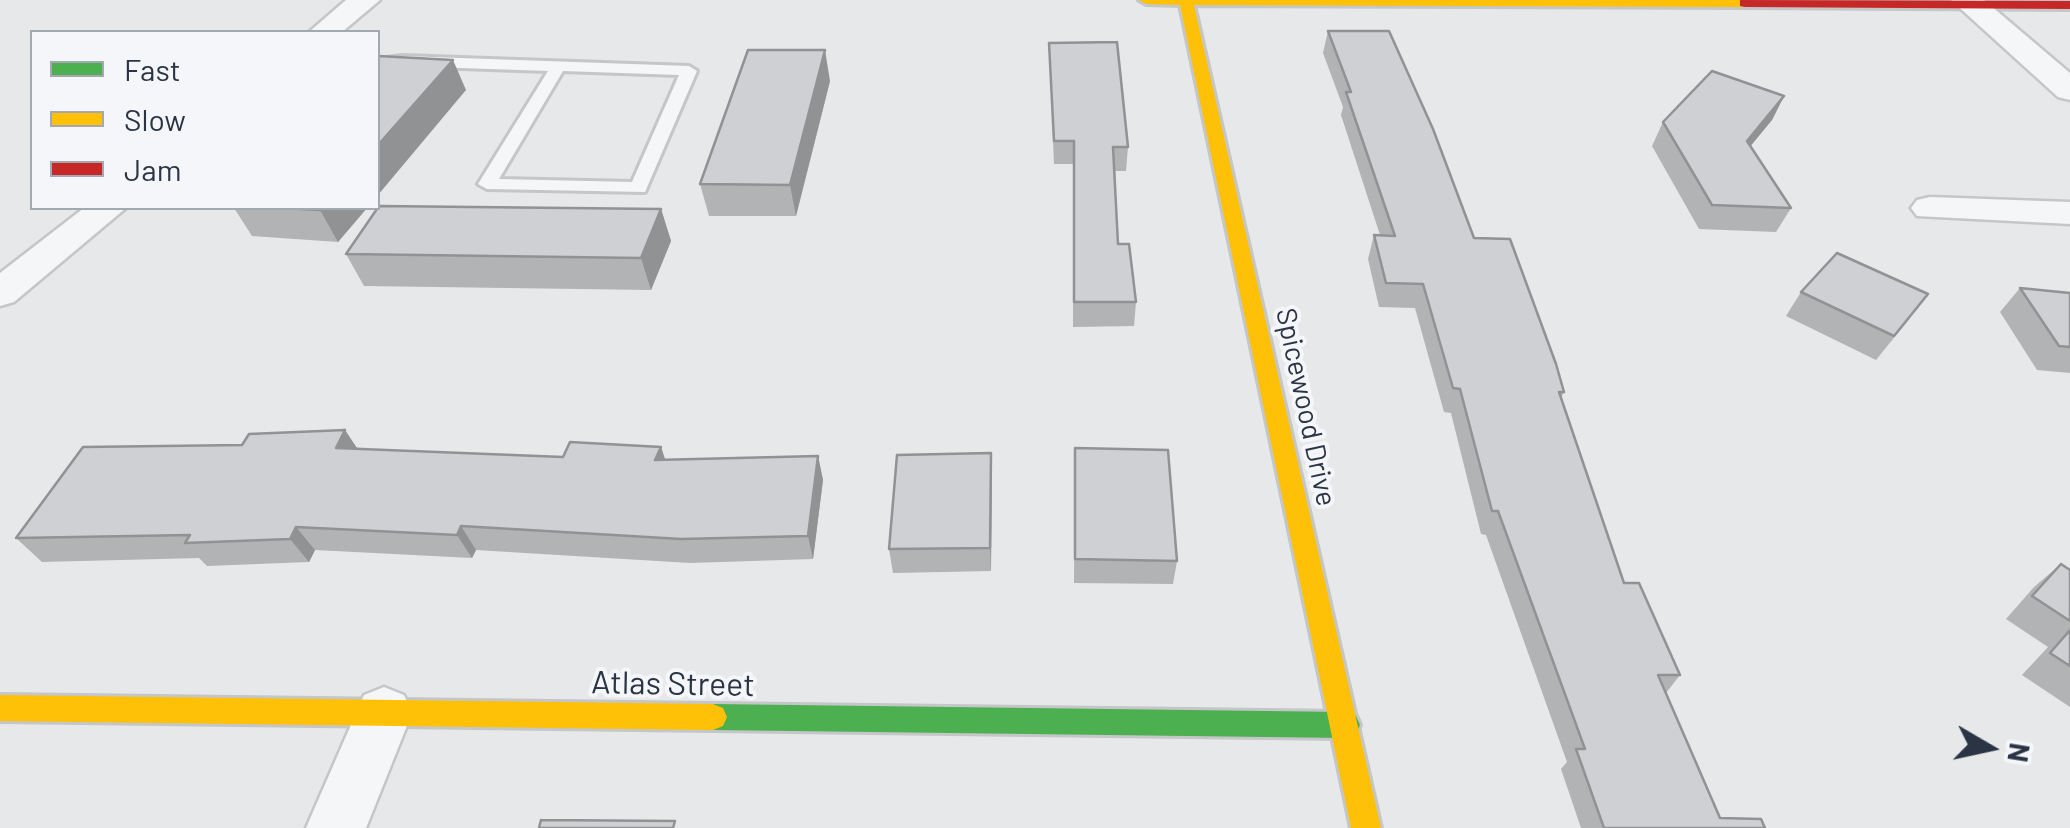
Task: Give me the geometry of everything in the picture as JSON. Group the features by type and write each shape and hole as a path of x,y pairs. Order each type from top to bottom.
{"street":[{"path":"327,30 365,0"},
{"path":"1146,0 2070,5"},
{"name":"Spicewood Drive","path":"1186,0 1366,828"},
{"path":"1968,2 2070,90"},
{"path":"1930,208 2070,213"},
{"path":"0,293 104,210"},
{"name":"Atlas Street","path":"0,708 1346,725"},
{"path":"336,828 384,713"}],"lane":[{"path":"380,64 402,61 689,72 638,188 487,184 558,67"}],"building":[{"path":"1328,31 1389,31 1433,129 1474,238 1510,239 1556,364 1564,392 1559,392 1624,583 1639,583 1680,675 1658,675 1720,818 1761,819 1765,828 1604,828 1576,749 1585,749 1498,511 1492,511 1460,389 1453,388 1423,284 1386,283 1374,235 1395,236"},
{"path":"1117,42 1128,147 1113,147 1118,244 1129,244 1136,302 1074,302 1074,141 1054,141 1049,43"},
{"path":"748,50 825,50 790,185 700,184"},
{"path":"380,56 453,60 380,143"},
{"path":"1712,71 1784,96 1747,141 1791,208 1712,205 1663,122"},
{"path":"380,206 661,209 641,258 346,254"},
{"path":"1837,253 1928,294 1894,336 1801,292"},
{"path":"2020,288 2070,293 2070,347 2059,346"},
{"path":"345,430 336,448 563,457 570,442 661,447 655,460 818,456 808,536 681,539 461,526 457,535 296,527 290,539 185,543 190,535 16,538 83,447 242,445 249,434"},
{"path":"1075,448 1168,450 1177,561 1075,559"},
{"path":"991,453 990,548 889,549 897,455"},
{"path":"2061,564 2070,570 2070,621 2032,596"},
{"path":"2070,630 2070,666 2050,653"},
{"path":"541,820 675,821 673,828 539,828"}],"traffic: fast":[{"path":"713,717 1346,725"}],"traffic: slow":[{"path":"1146,0 1745,3"},
{"path":"1186,0 1366,828"},
{"path":"0,708 713,717"}],"traffic: jam":[{"path":"1745,3 2070,5"}]}
